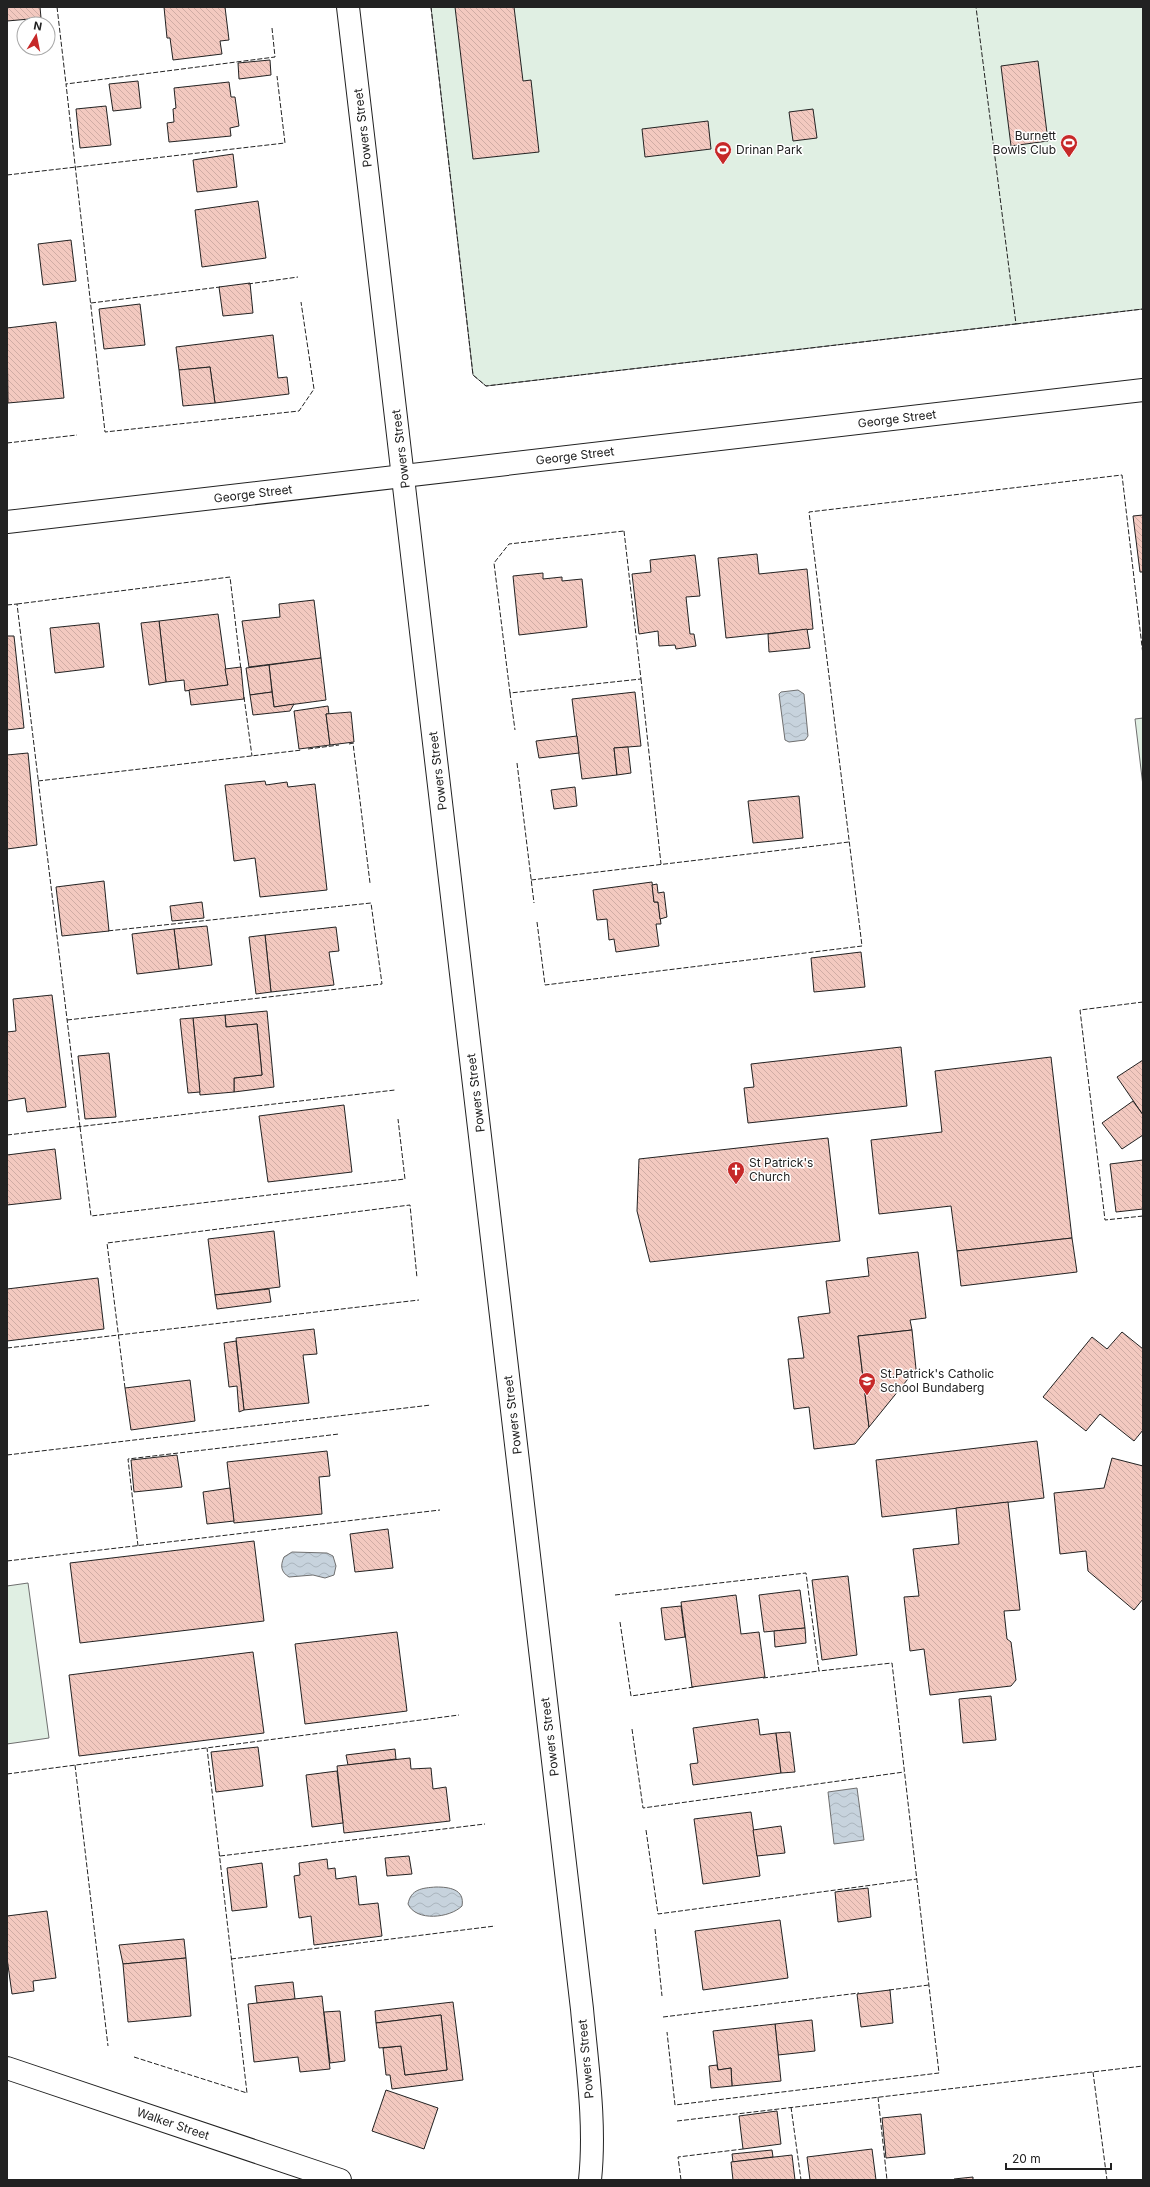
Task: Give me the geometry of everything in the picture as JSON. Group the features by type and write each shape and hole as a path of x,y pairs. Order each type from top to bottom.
{"street":[{"name":"Powers Street","path":"348,7 582,2009 591,2107 592,2160 590,2180"},
{"name":"George Street","path":"7,522 1143,390"},
{"name":"Walker Street","path":"7,2068 340,2180"}],"green space":[{"name":"Drinan Park","path":"431,7 1143,7 1143,309 486,386 473,375"},
{"path":"1143,718 1143,786 1135,719"},
{"path":"28,1583 49,1738 7,1744 7,1586"}],"water":[{"path":"798,690 804,694 808,736 805,740 789,742 785,740 779,694 781,692"},
{"path":"292,1552 327,1553 333,1556 336,1566 334,1575 325,1578 313,1575 289,1577 283,1571 282,1563 284,1557"},
{"path":"857,1788 864,1840 834,1844 828,1792"},
{"path":"436,1887 455,1890 461,1896 462,1906 450,1913 434,1916 425,1916 412,1910 408,1904 409,1899 414,1892 426,1888"}],"building":[{"path":"7,7 40,7 41,16 16,16 16,20 7,21"},
{"path":"164,7 225,7 229,40 220,41 222,54 173,60 170,38 167,38"},
{"path":"455,7 514,7 523,81 531,80 539,152 473,159"},
{"path":"270,60 271,75 239,79 238,63"},
{"path":"1038,61 1048,141 1011,146 1001,66"},
{"path":"138,81 141,108 113,111 109,84"},
{"path":"229,82 231,97 235,97 239,126 230,128 231,136 169,142 167,123 174,122 173,109 176,108 174,88"},
{"path":"106,106 111,145 80,148 76,109"},
{"path":"813,109 817,138 793,141 789,112"},
{"path":"708,121 711,149 645,157 642,129"},
{"path":"233,154 237,187 197,192 193,160"},
{"path":"258,201 266,258 202,267 195,210"},
{"path":"71,240 76,281 43,285 38,244"},
{"path":"250,283 253,313 223,316 219,287"},
{"path":"140,304 145,345 104,349 99,309"},
{"path":"56,322 64,398 8,403 7,328"},
{"path":"273,335 278,378 287,377 289,394 215,403 210,367 179,370 176,347"},
{"path":"210,367 215,403 183,406 179,370"},
{"path":"1143,515 1143,572 1140,572 1133,516"},
{"path":"757,554 759,574 807,569 813,629 726,638 718,558"},
{"path":"695,555 700,596 686,597 690,634 694,634 696,646 676,649 675,645 659,646 658,631 639,634 632,574 651,572 650,560"},
{"path":"543,573 543,579 562,577 562,581 582,579 587,627 519,635 513,576"},
{"path":"314,600 321,658 249,667 242,621 280,617 279,604"},
{"path":"218,614 228,685 185,691 184,680 166,682 159,621"},
{"path":"159,621 166,682 149,685 141,623"},
{"path":"99,623 104,667 55,673 50,628"},
{"path":"807,629 810,648 769,652 768,634"},
{"path":"7,636 14,636 24,728 7,730"},
{"path":"321,658 326,700 274,707 269,665"},
{"path":"269,665 272,692 250,695 246,668"},
{"path":"241,667 244,699 191,705 189,690 228,685 225,669"},
{"path":"272,692 274,707 294,704 290,711 253,715 250,695"},
{"path":"635,692 641,746 614,748 617,775 582,779 572,699"},
{"path":"328,706 329,714 326,714 330,745 299,749 294,711"},
{"path":"351,712 354,742 330,745 326,714"},
{"path":"577,736 579,753 539,758 536,741"},
{"path":"628,747 631,773 617,775 614,748"},
{"path":"28,753 37,845 7,849 7,755"},
{"path":"265,781 266,785 287,782 288,787 315,784 327,890 260,897 255,858 234,861 225,785"},
{"path":"575,787 577,806 554,809 551,790"},
{"path":"799,796 803,838 753,843 748,801"},
{"path":"104,881 109,931 62,936 56,887"},
{"path":"652,882 654,902 658,902 661,924 656,924 659,946 616,952 614,939 609,940 607,919 597,920 593,890"},
{"path":"657,884 658,893 664,892 667,917 660,919 658,902 654,902 652,885"},
{"path":"202,902 204,918 172,921 170,906"},
{"path":"207,926 212,965 179,969 174,929"},
{"path":"336,927 339,951 329,952 334,985 271,992 265,935"},
{"path":"174,929 179,969 137,974 132,934"},
{"path":"265,935 271,992 256,994 249,937"},
{"path":"861,952 865,987 814,992 811,958"},
{"path":"52,995 66,1107 27,1112 25,1098 7,1101 7,1032 16,1031 13,999"},
{"path":"267,1011 274,1087 234,1092 234,1078 262,1075 257,1024 226,1027 225,1015"},
{"path":"225,1015 226,1027 257,1024 262,1075 234,1078 234,1092 200,1095 193,1018"},
{"path":"193,1018 200,1092 188,1093 180,1019"},
{"path":"901,1047 907,1106 748,1123 744,1088 754,1087 751,1064"},
{"path":"109,1053 116,1117 85,1119 78,1056"},
{"path":"1051,1057 1072,1238 957,1251 951,1206 879,1214 871,1140 942,1132 935,1071"},
{"path":"1143,1060 1143,1115 1117,1077"},
{"path":"1133,1101 1143,1115 1143,1135 1122,1149 1102,1123"},
{"path":"344,1105 352,1172 268,1182 259,1116"},
{"name":"St Patrick's Church","path":"828,1138 840,1241 650,1262 637,1211 639,1159"},
{"path":"55,1149 61,1199 7,1205 7,1155"},
{"path":"1143,1160 1143,1209 1116,1212 1110,1164"},
{"path":"274,1231 280,1287 215,1295 208,1239"},
{"path":"1072,1238 1077,1272 961,1286 957,1251"},
{"path":"918,1252 926,1318 910,1320 912,1330 858,1336 869,1427 855,1444 814,1449 809,1407 794,1409 788,1359 804,1358 798,1317 830,1313 826,1281 869,1276 867,1258"},
{"path":"98,1278 104,1329 7,1341 7,1289"},
{"path":"269,1289 271,1302 217,1309 215,1295"},
{"path":"314,1329 317,1354 303,1355 309,1403 244,1410 236,1338"},
{"path":"912,1330 916,1369 869,1427 858,1336"},
{"path":"1122,1332 1143,1349 1143,1430 1134,1441 1100,1414 1086,1431 1043,1397 1092,1337 1107,1349"},
{"path":"236,1341 244,1410 239,1412 237,1386 229,1387 224,1343"},
{"path":"190,1380 195,1421 131,1430 125,1388"},
{"path":"1037,1441 1044,1498 882,1517 876,1460"},
{"path":"327,1451 330,1476 319,1477 322,1514 234,1523 227,1462"},
{"path":"177,1455 182,1487 134,1492 131,1460"},
{"path":"1112,1458 1143,1466 1143,1599 1134,1610 1088,1571 1086,1551 1060,1554 1054,1493 1104,1488"},
{"path":"230,1488 234,1521 207,1524 203,1492"},
{"path":"1008,1502 1020,1610 1004,1611 1007,1639 1011,1642 1016,1680 1011,1686 930,1695 924,1649 910,1651 904,1597 919,1596 913,1549 959,1544 956,1508"},
{"path":"388,1529 393,1568 355,1572 350,1534"},
{"path":"254,1541 264,1621 80,1643 70,1563"},
{"path":"848,1576 857,1655 822,1660 812,1580"},
{"path":"800,1590 805,1628 764,1632 759,1595"},
{"path":"736,1595 741,1634 759,1632 765,1677 692,1687 681,1602"},
{"path":"681,1606 685,1637 665,1640 661,1608"},
{"path":"805,1628 806,1643 775,1647 774,1631"},
{"path":"397,1632 407,1711 305,1724 295,1644"},
{"path":"253,1652 264,1733 79,1756 69,1675"},
{"path":"991,1696 996,1740 963,1743 959,1699"},
{"path":"758,1719 760,1735 776,1733 781,1773 693,1785 690,1764 698,1763 693,1728"},
{"path":"790,1732 795,1772 781,1773 776,1733"},
{"path":"258,1747 263,1786 216,1792 211,1752"},
{"path":"395,1749 396,1759 348,1765 346,1755"},
{"path":"410,1758 411,1769 431,1768 433,1789 446,1787 450,1821 344,1833 337,1766"},
{"path":"337,1771 343,1823 312,1827 306,1775"},
{"path":"751,1812 760,1876 703,1884 694,1819"},
{"path":"781,1826 785,1853 757,1856 753,1830"},
{"path":"409,1856 412,1874 387,1876 385,1858"},
{"path":"327,1859 328,1869 335,1868 336,1879 356,1876 359,1905 378,1903 382,1936 314,1945 311,1916 299,1918 294,1876 300,1875 299,1863"},
{"path":"262,1863 267,1907 232,1911 227,1868"},
{"path":"868,1888 871,1917 838,1922 835,1892"},
{"path":"47,1911 56,1978 33,1981 34,1991 12,1994 7,1958 7,1916"},
{"path":"780,1920 788,1978 703,1990 695,1931"},
{"path":"184,1939 186,1958 123,1964 119,1945"},
{"path":"186,1958 191,2016 128,2022 123,1964"},
{"path":"293,1982 295,1999 257,2003 255,1986"},
{"path":"890,1990 893,2023 861,2027 857,1994"},
{"path":"322,1996 330,2069 300,2072 298,2057 254,2062 248,2004"},
{"path":"453,2002 463,2080 392,2089 390,2075 386,2075 383,2048 401,2046 405,2075 447,2070 441,2015 376,2023 375,2011"},
{"path":"340,2011 345,2061 330,2063 324,2012"},
{"path":"441,2015 447,2070 405,2075 401,2046 379,2048 376,2023"},
{"path":"812,2020 815,2051 778,2055 775,2024"},
{"path":"775,2024 781,2081 732,2086 731,2068 718,2070 713,2031"},
{"path":"717,2065 718,2070 731,2068 732,2086 711,2088 709,2066"},
{"path":"386,2090 438,2108 424,2149 372,2131"},
{"path":"777,2111 781,2144 743,2149 739,2116"},
{"path":"921,2114 925,2154 886,2158 882,2118"},
{"path":"872,2149 876,2180 810,2180 807,2157"},
{"path":"772,2150 773,2157 733,2162 732,2154"},
{"path":"792,2155 795,2180 733,2180 731,2162"},
{"path":"973,2177 973,2180 954,2180 954,2179"}],"fence":[{"path":"57,7 66,84"},
{"path":"431,7 473,375 486,386 1016,324 976,7"},
{"path":"272,28 275,57 66,84 105,432 299,411 314,389 301,302"},
{"path":"7,175 285,143 277,76"},
{"path":"248,284 298,277"},
{"path":"91,303 220,287"},
{"path":"1016,324 1143,309"},
{"path":"7,443 77,435"},
{"path":"537,922 545,985 862,946 809,512 1122,475 1143,655"},
{"path":"624,531 641,679 510,693 494,563 509,544 624,531"},
{"path":"17,604 230,577 241,670"},
{"path":"7,605 17,604 80,1127"},
{"path":"641,679 661,864"},
{"path":"510,693 515,730"},
{"path":"244,697 252,756"},
{"path":"349,744 353,743 370,883"},
{"path":"308,749 339,745"},
{"path":"38,781 302,750"},
{"path":"517,763 534,903"},
{"path":"531,880 849,842"},
{"path":"67,1020 382,984 371,903 107,931"},
{"path":"1143,1002 1080,1010 1105,1220 1143,1216"},
{"path":"7,1135 395,1090"},
{"path":"80,1127 91,1216 405,1179 398,1119"},
{"path":"125,1388 107,1243 410,1205 417,1278"},
{"path":"7,1348 419,1300"},
{"path":"7,1455 431,1405"},
{"path":"138,1546 128,1459 339,1434"},
{"path":"7,1561 440,1510"},
{"path":"615,1595 806,1573 819,1671 892,1663 939,2073 675,2105 667,2032"},
{"path":"620,1622 631,1696 694,1687"},
{"path":"763,1678 819,1671"},
{"path":"7,1774 459,1715"},
{"path":"632,1729 643,1808 904,1772"},
{"path":"134,2057 247,2093 207,1748"},
{"path":"75,1765 108,2046"},
{"path":"220,1856 485,1824"},
{"path":"646,1830 658,1914 917,1879"},
{"path":"231,1959 495,1926"},
{"path":"655,1929 662,1996"},
{"path":"889,1990 929,1985"},
{"path":"663,2017 859,1993"},
{"path":"677,2121 1143,2066"},
{"path":"1093,2072 1107,2180"},
{"path":"878,2097 887,2180"},
{"path":"791,2107 801,2180"},
{"path":"681,2180 678,2157 743,2149"}],"place":[{"name":"Burnett Bowls Club","path":"1069,158"},
{"name":"Drinan Park","path":"723,165"},
{"name":"St Patrick's Church","path":"736,1185"},
{"name":"St.Patrick's Catholic School Bundaberg","path":"867,1396"}]}
